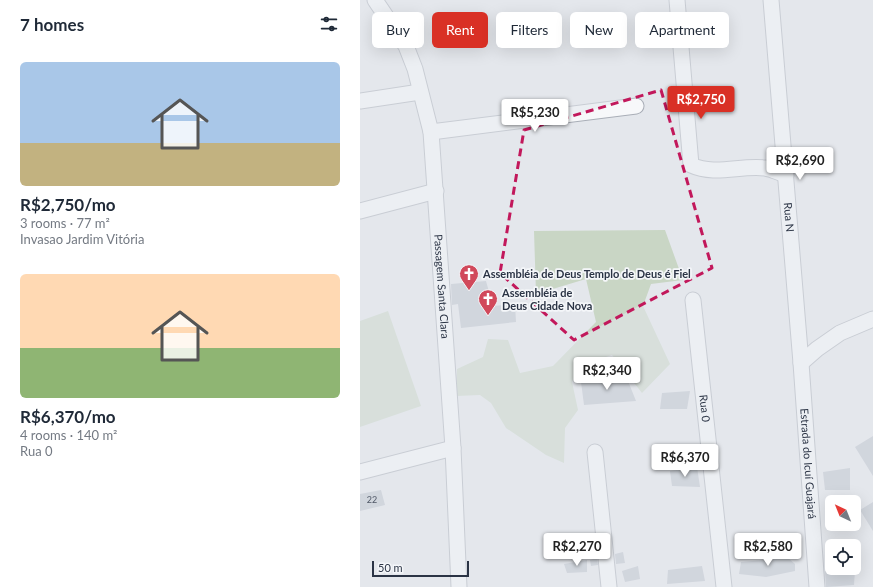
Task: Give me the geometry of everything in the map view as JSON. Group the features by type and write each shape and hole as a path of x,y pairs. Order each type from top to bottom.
{"street":[{"name":"Passagem Santa Clara","path":"375,0 406,46 415,69 431,132 453,448 459,587"},
{"path":"677,0 691,165 699,168 722,170 765,168 786,175"},
{"name":"Rua N","path":"771,0 801,363"},
{"path":"360,101 420,92"},
{"path":"431,132 636,106"},
{"path":"360,211 436,191"},
{"name":"Rua 0","path":"693,300 724,587"},
{"path":"801,363 817,349 840,333 873,319"},
{"name":"Estrada do Icuí Guajará","path":"801,363 817,587"},
{"path":"360,472 453,448"},
{"path":"595,452 609,587"}],"highlighted area":[{"path":"661,90 712,268 574,340 500,273 524,130"}],"green space":[{"path":"665,230 683,280 651,284 643,306 670,364 642,393 612,355 582,365 572,382 578,410 565,428 564,463 546,455 506,428 491,403 480,395 456,396 457,369 483,357 488,339 508,340 520,373 553,366 596,322 586,279 536,294 534,231"},
{"path":"388,311 421,406 360,427 360,321"}],"building":[{"path":"486,281 493,306 515,304 516,322 461,328 458,304 452,305 451,284"},
{"path":"626,376 636,401 584,405 581,382"},
{"path":"690,391 687,409 660,409 662,393"},
{"path":"873,436 873,476 855,447"},
{"path":"697,467 700,487 672,486 670,471"},
{"path":"850,468 850,490 825,490 823,472"},
{"path":"381,490 385,505 360,511 360,494"},
{"path":"873,502 873,531 861,512 861,509"},
{"path":"623,552 625,563 616,564 615,554"},
{"path":"775,557 787,557 795,564 795,571 766,577 739,574 741,562 776,559"},
{"path":"597,558 598,565 591,566 590,560"},
{"path":"587,560 587,572 567,573 564,564"},
{"path":"638,566 640,579 625,582 622,571"},
{"path":"702,566 705,581 667,584 668,570"},
{"path":"825,575 855,575 854,585 826,587"}],"place":[{"name":"Assembléia de Deus Templo de Deus é Fiel","path":"469,291"},
{"name":"Assembléia de Deus Cidade Nova","path":"488,316"}]}
